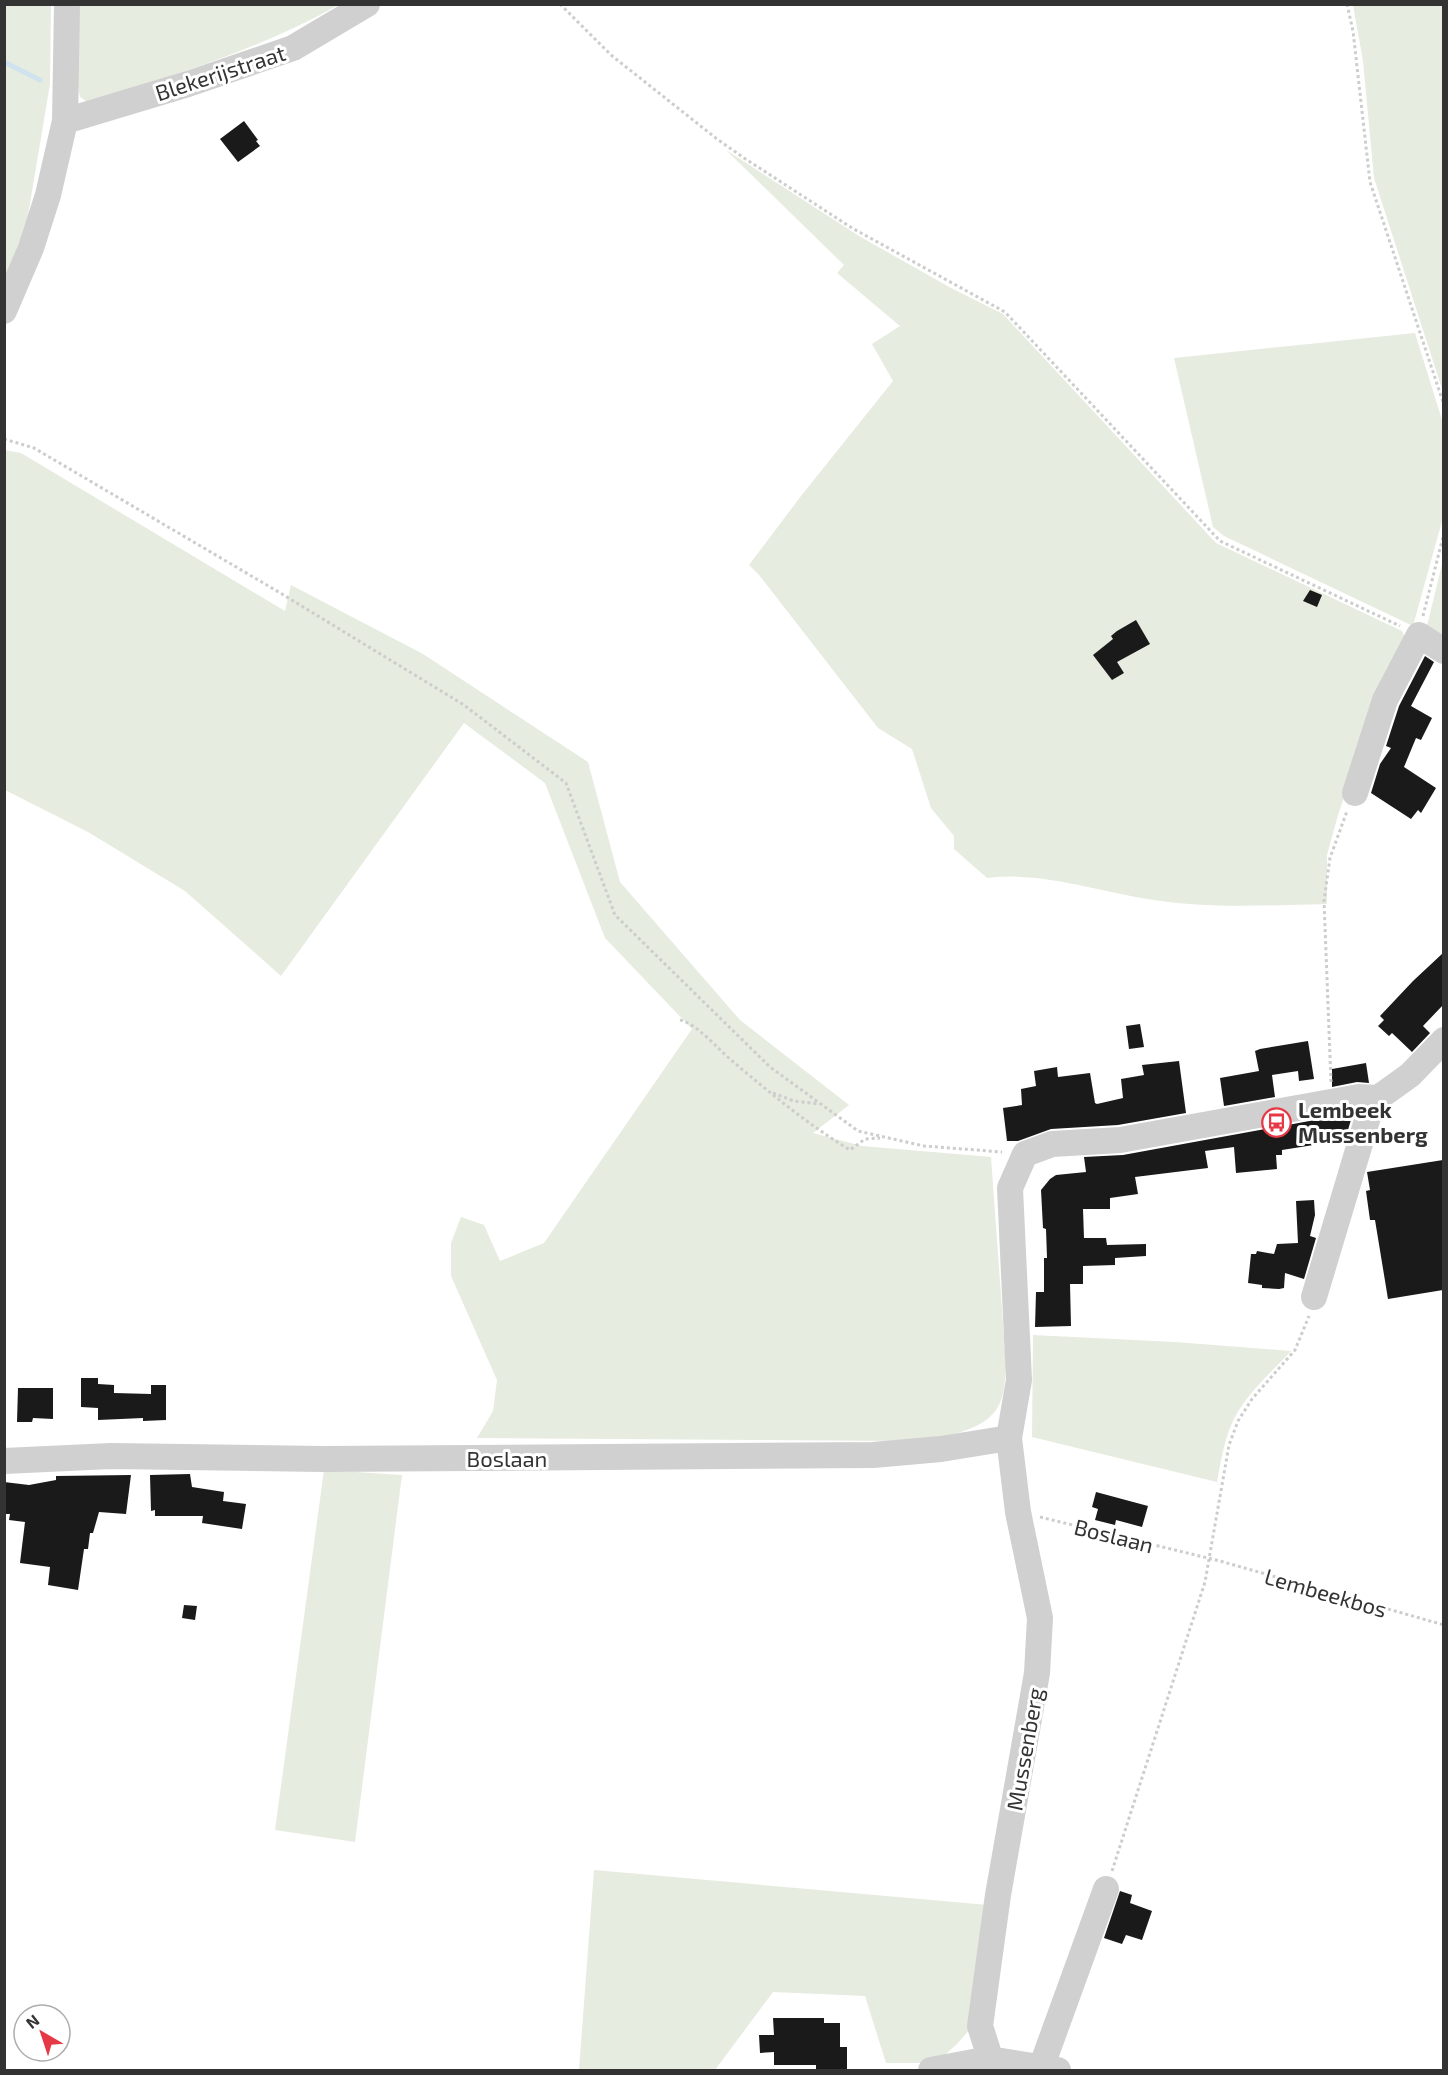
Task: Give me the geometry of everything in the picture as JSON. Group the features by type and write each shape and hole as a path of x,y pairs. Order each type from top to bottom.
{"street":[{"path":"4,310 31,248 48,195 66,121 67,4"},
{"name":"Blekerijstraat","path":"66,121 188,84 293,48 367,4"},
{"path":"1355,793 1385,700 1419,635 1443,651"},
{"path":"1314,1297 1368,1117 1378,1098 1410,1075 1443,1040"},
{"path":"1025,1154 1053,1144 1120,1140 1359,1097 1378,1098"},
{"name":"Mussenberg","path":"991,2065 980,2026 998,1895 1037,1673 1040,1618 1018,1512 1009,1438 1019,1380 1010,1188 1025,1154"},
{"name":"Boslaan","path":"4,1461 111,1456 322,1459 873,1455 941,1449 1009,1438"},
{"path":"931,2070 991,2065 1049,2069 1106,1889"}],"path":[{"path":"560,4 611,55 735,152 852,228 1005,312 1220,541 1419,635 1443,533"},
{"path":"1347,4 1353,31 1370,182 1443,405"},
{"path":"4,439 34,448 282,594 464,705 566,783 615,915 770,1066 858,1131 924,1146 1025,1154"},
{"path":"1332,1102 1324,901 1330,858 1342,821 1355,793"},
{"path":"680,1020 689,1023 817,1130 850,1150 865,1139 885,1137"},
{"path":"768,1091 794,1101 820,1104"},
{"path":"1106,1889 1205,1582 1227,1455 1238,1421 1252,1399 1295,1350 1314,1297"},
{"name":"Boslaan","path":"1018,1512 1209,1560"},
{"name":"Lembeekbos","path":"1209,1560 1220,1561 1443,1625"}],"shaded area":[{"path":"5,5 51,5 50,84 21,257 5,284"},
{"path":"77,5 338,5 309,21 248,48 89,103 80,97 78,88"},
{"path":"1353,5 1443,5 1443,392 1374,178 1363,61"},
{"path":"726,150 859,236 951,288 1003,314 1216,543 1402,631 1408,643 1382,688 1338,815 1327,855 1327,904 1197,905 1154,900 1029,877 987,878 954,849 954,836 931,808 912,749 878,728 749,565 893,381 872,344 900,326 837,273 844,265"},
{"path":"1415,333 1443,423 1444,514 1413,626 1224,536 1213,527 1174,358"},
{"path":"4,450 21,453 285,611 291,585 423,654 588,762 620,882 740,1020 849,1105 813,1133 862,1146 991,1157 1006,1365 1001,1400 989,1418 959,1433 915,1441 477,1438 493,1411 497,1380 451,1276 451,1243 461,1217 484,1225 500,1261 544,1243 692,1029 605,938 545,783 464,723 281,976 185,891 88,832 5,790"},
{"path":"1443,560 1443,641 1426,630"},
{"path":"1033,1335 1175,1342 1291,1351 1239,1409 1225,1442 1217,1482 1032,1437"},
{"path":"324,1470 402,1475 355,1842 275,1830"},
{"path":"594,1870 988,1905 970,2029 936,2063 886,2063 865,1996 773,1992 715,2070 579,2070"}],"building":[{"path":"244,121 260,146 238,162 220,139"},
{"path":"1310,590 1322,595 1317,607 1303,601"},
{"path":"1136,620 1150,644 1117,662 1124,673 1112,680 1093,655 1113,639 1111,636 1117,631"},
{"path":"1425,656 1434,662 1411,706 1432,718 1421,740 1416,738 1404,767 1436,788 1421,813 1418,810 1411,819 1371,793 1380,764 1391,748 1386,746 1399,706"},
{"path":"1443,953 1443,1005 1423,1026 1430,1033 1412,1052 1392,1033 1389,1036 1378,1026 1384,1020 1380,1016"},
{"path":"1140,1024 1144,1047 1129,1049 1126,1026"},
{"path":"1308,1041 1314,1079 1299,1081 1298,1071 1272,1075 1275,1097 1224,1106 1220,1078 1259,1071 1255,1051"},
{"path":"1179,1061 1186,1113 1118,1125 1051,1129 1018,1141 1007,1141 1003,1108 1022,1105 1021,1089 1036,1086 1034,1071 1057,1067 1058,1077 1090,1073 1097,1104 1123,1098 1121,1079 1144,1075 1142,1065"},
{"path":"1366,1063 1369,1083 1357,1082 1332,1087 1332,1069"},
{"path":"1353,1113 1345,1140 1282,1150 1282,1155 1276,1155 1277,1169 1236,1173 1234,1147 1205,1151 1208,1168 1135,1177 1138,1194 1110,1198 1110,1209 1083,1209 1084,1238 1106,1238 1107,1245 1146,1244 1146,1256 1115,1258 1115,1265 1083,1266 1083,1284 1070,1284 1071,1326 1035,1327 1036,1292 1044,1292 1044,1258 1047,1258 1041,1190 1050,1179 1056,1175 1086,1172 1084,1157 1123,1155"},
{"path":"1443,1160 1443,1290 1388,1299 1375,1220 1370,1220 1366,1191 1370,1190 1367,1172"},
{"path":"1314,1200 1315,1215 1310,1236 1316,1238 1304,1279 1285,1273 1284,1288 1279,1289 1262,1288 1262,1285 1248,1283 1251,1254 1256,1254 1257,1251 1274,1254 1277,1244 1298,1243 1296,1201"},
{"path":"81,1378 98,1378 98,1384 114,1385 114,1393 151,1394 151,1385 166,1385 166,1420 143,1421 143,1418 98,1420 98,1408 81,1407"},
{"path":"18,1388 53,1388 53,1419 33,1418 32,1422 17,1422"},
{"path":"190,1474 192,1487 224,1492 223,1501 246,1504 242,1529 202,1523 203,1516 155,1516 155,1510 151,1511 150,1475"},
{"path":"131,1475 126,1514 99,1512 93,1533 90,1533 88,1549 84,1549 78,1590 48,1585 50,1567 20,1563 25,1522 9,1520 10,1514 4,1514 4,1482 29,1485 56,1480 56,1476"},
{"path":"1096,1492 1148,1506 1142,1527 1116,1520 1115,1525 1095,1520 1098,1509 1092,1507"},
{"path":"184,1605 197,1606 195,1620 182,1618"},
{"path":"1120,1891 1132,1895 1130,1903 1152,1911 1142,1940 1126,1935 1122,1944 1104,1938"},
{"path":"773,2018 824,2018 824,2023 840,2023 840,2047 847,2047 847,2070 816,2070 816,2065 774,2065 774,2052 760,2053 759,2035 774,2035"}],"waterway":[{"path":"4,62 40,80"}],"place":[{"name":"Lembeek Mussenberg","path":"1277,1122"}]}
